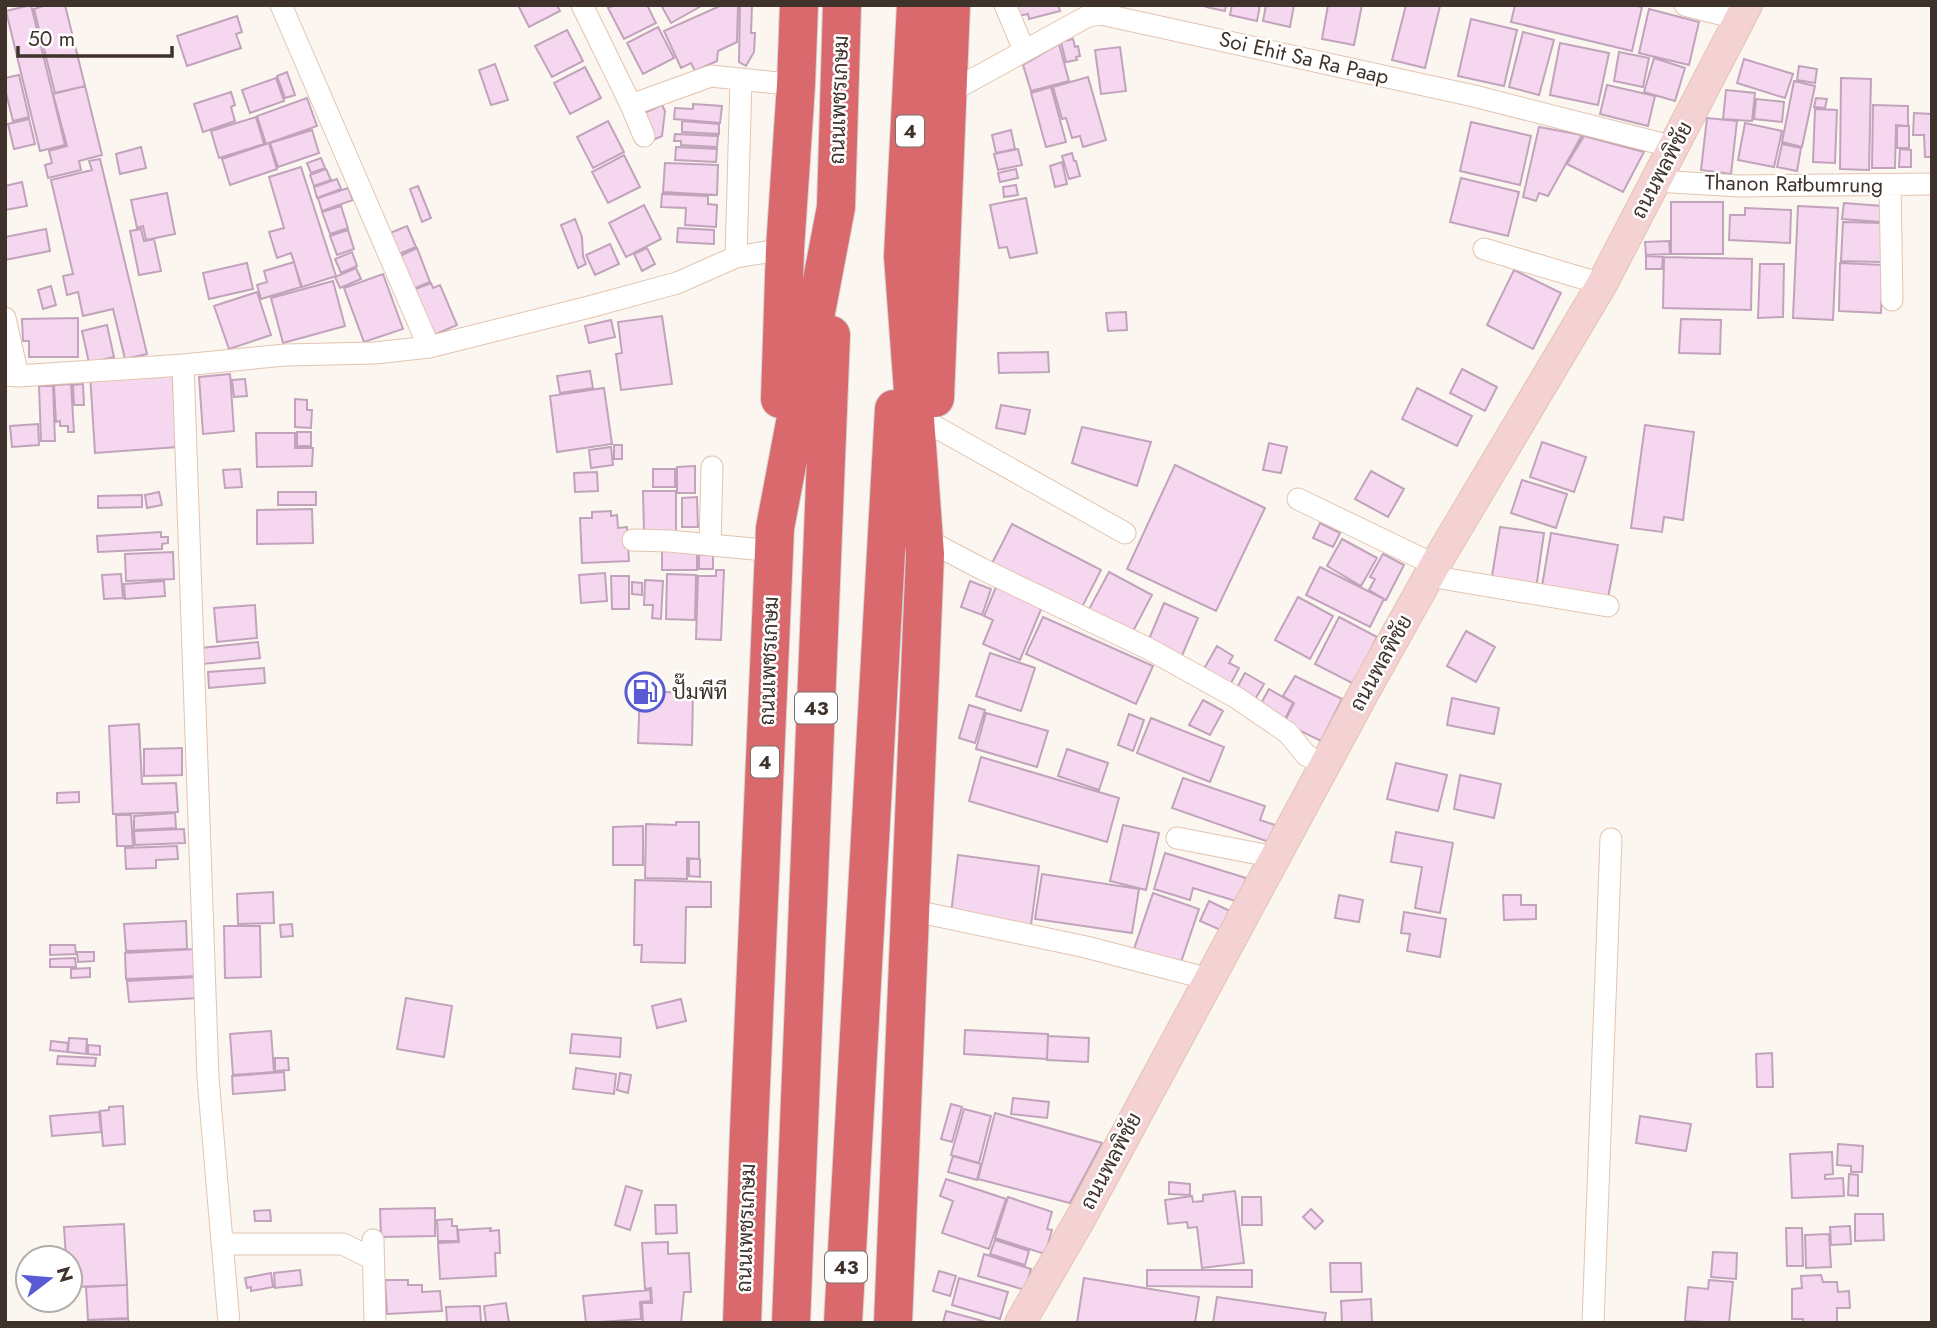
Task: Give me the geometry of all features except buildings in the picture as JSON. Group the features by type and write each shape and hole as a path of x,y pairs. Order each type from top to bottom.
{"highway":[{"path":"774,539 785,249 799,5"},
{"name":"ถนนเพชรเกษม","path":"743,1323 749,1117 774,539 836,207 842,5"},
{"name":"4","path":"892,1323 926,547 903,256 916,5"},
{"path":"926,547 934,426 951,5"},
{"name":"43","path":"791,1323 836,207"},
{"name":"43","path":"843,1323 903,256"}],"street":[{"path":"281,5 429,347"},
{"path":"582,5 644,136"},
{"path":"1005,5 1024,50"},
{"path":"1685,5 1743,12"},
{"name":"Soi Ehit Sa Ra Paap","path":"948,93 1088,16 1123,11 1674,147"},
{"name":"ถนนพลพิชัย","path":"1020,1323 1083,1214 1324,765 1432,571 1602,284 1743,12"},
{"path":"631,105 711,76 796,85"},
{"path":"736,257 741,79"},
{"name":"Thanon Ratbumrung","path":"1656,181 1740,186 1932,184"},
{"path":"1890,185 1892,300"},
{"path":"5,318 12,376 183,365 285,355 375,353 429,347 589,307 677,283 736,257 785,249"},
{"path":"1483,249 1602,284"},
{"path":"183,365 208,1078 229,1323"},
{"path":"934,426 1125,533"},
{"path":"709,545 712,467"},
{"path":"1298,499 1432,571 1608,606"},
{"path":"633,540 709,545 774,539"},
{"path":"926,547 982,569 1149,649 1237,698 1288,733 1306,755 1324,765"},
{"path":"1177,838 1275,856"},
{"path":"1593,1323 1611,839"},
{"path":"910,910 1086,947 1209,979"},
{"path":"222,1244 344,1244 373,1249 375,1323"}],"place":[{"name":"ปั๊มพีที","path":"645,692"}]}
